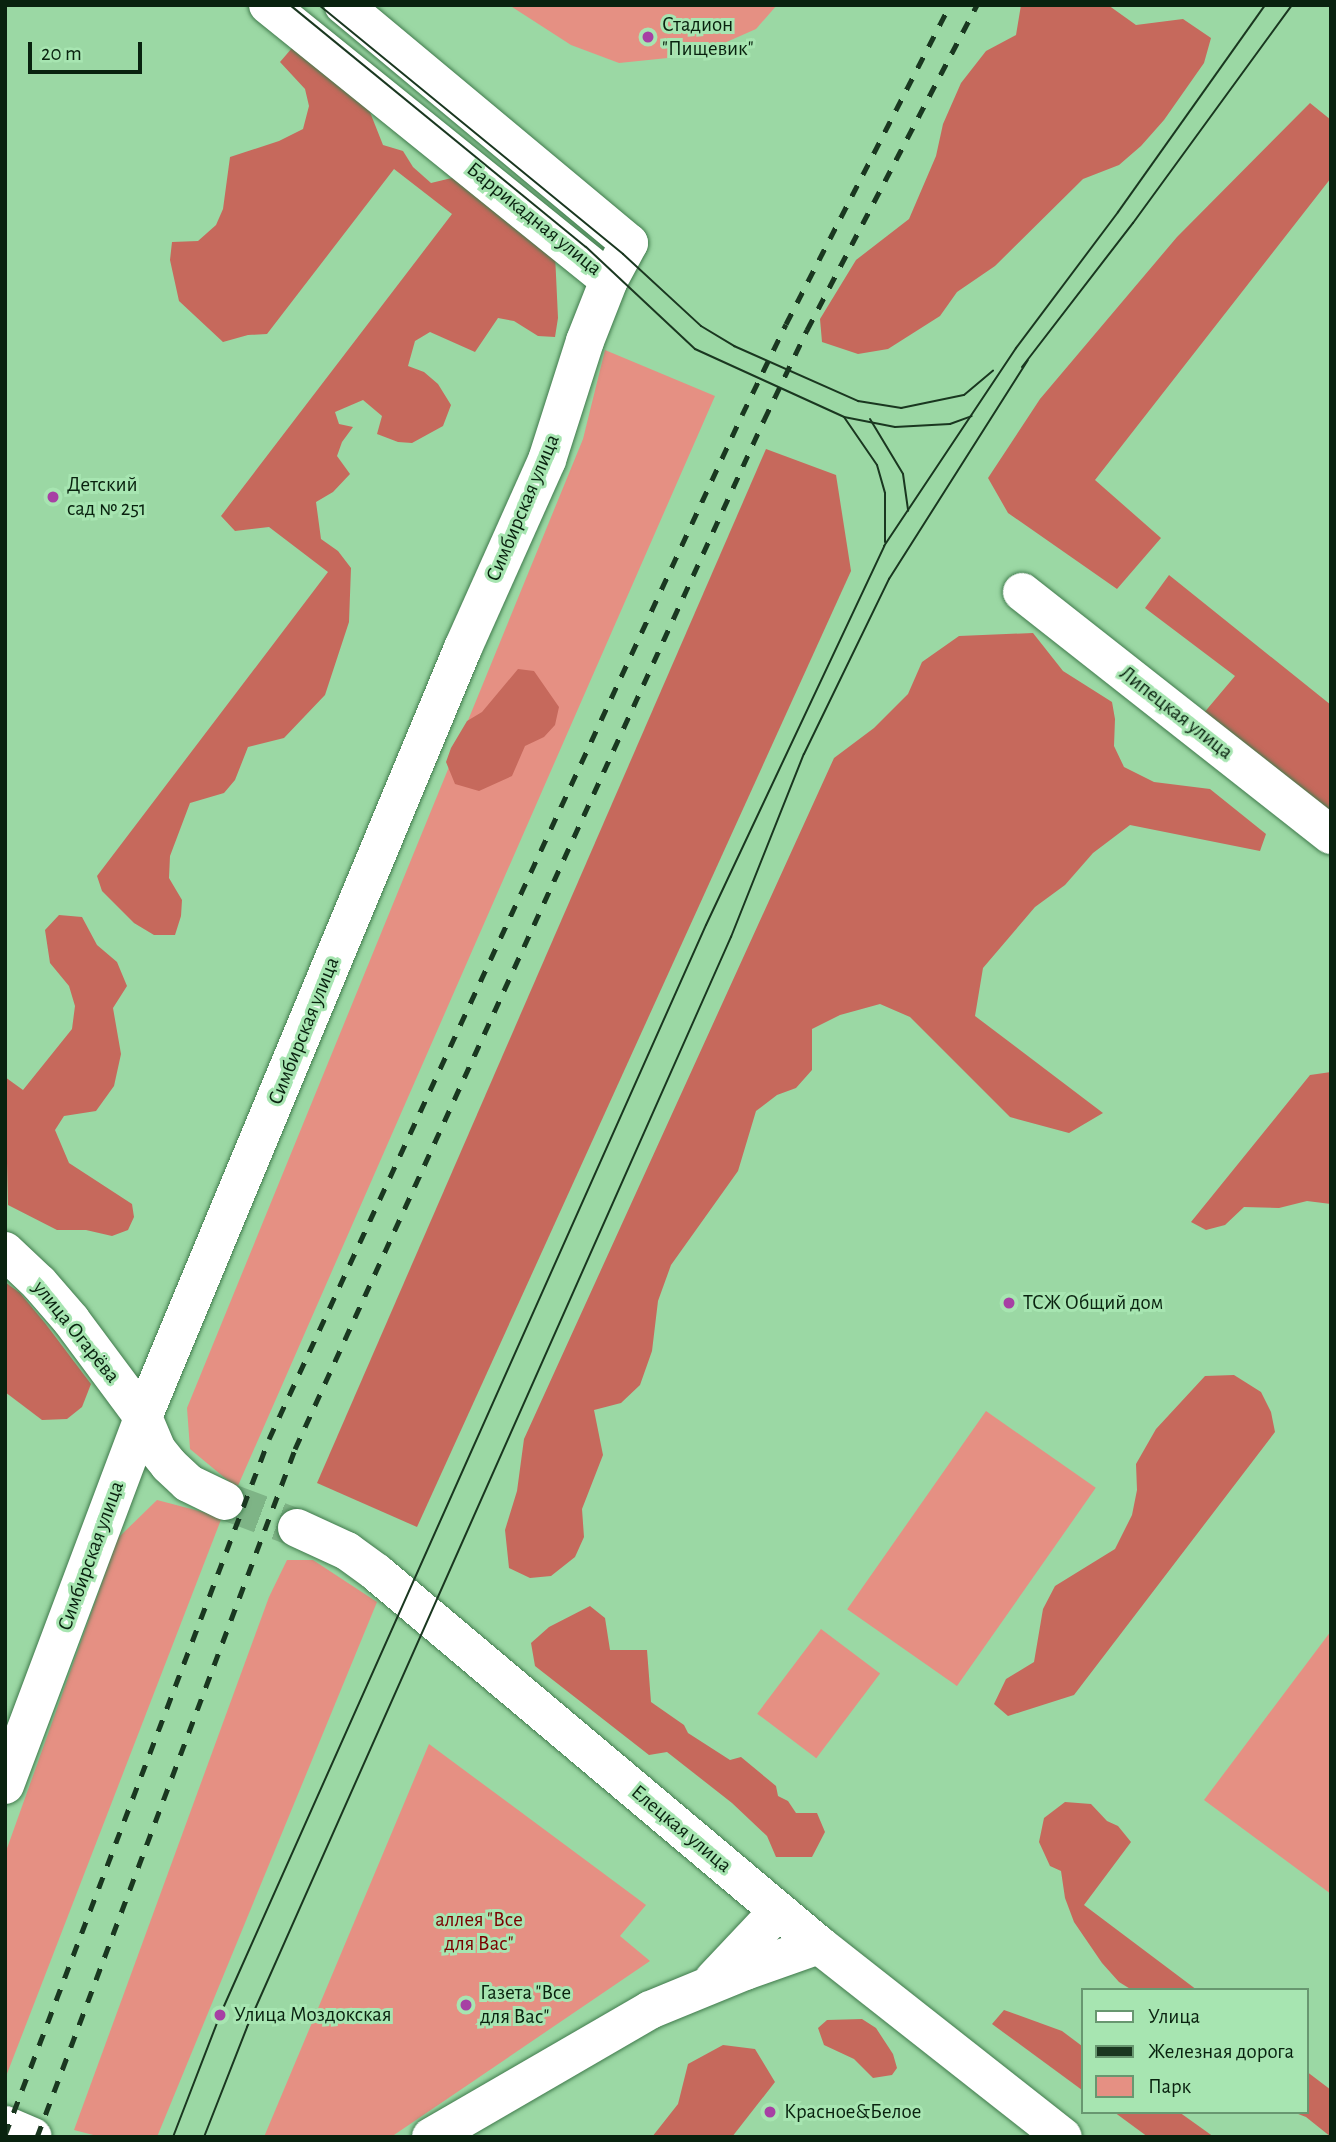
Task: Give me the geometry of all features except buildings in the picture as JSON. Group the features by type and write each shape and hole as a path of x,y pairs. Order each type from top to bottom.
{"street":[{"name":"Баррикадная улица","path":"268,5 609,280 629,243 343,5"},
{"name":"Симбирская улица","path":"5,1786 143,1417 463,648 547,460 585,341 609,280"},
{"name":"Липецкая улица","path":"1022,592 1331,835"},
{"name":"улица Огарёва","path":"5,1251 39,1283 71,1320 143,1417"},
{"path":"143,1417 157,1450 169,1465 188,1483 225,1501"},
{"name":"Елецкая улица","path":"297,1528 347,1551 377,1573 819,1945 1063,2137"},
{"path":"708,1985 778,1910"},
{"path":"431,2137 650,2010 708,1985 819,1945"},
{"path":"5,2125 33,2137"}],"green space":[{"name":"Стадион \"Пищевик\"","path":"509,5 777,5 756,29 697,55 619,63 571,45"},
{"path":"605,350 715,396 237,1488 190,1449 187,1408 583,439"},
{"path":"986,1411 1096,1488 957,1686 847,1609"},
{"path":"157,1500 222,1517 5,2079 5,1854 118,1538"},
{"path":"287,1560 313,1560 377,1602 157,2137 101,2137 74,2130 269,1597"},
{"path":"821,1629 880,1674 816,1758 757,1714"},
{"path":"1331,1631 1331,1894 1204,1800"},
{"name":"аллея \"Все для Вас\"","path":"429,1744 646,1905 620,1936 650,1961 391,2137 264,2137"}],"shaded area":[{"path":"1021,5 1108,5 1136,25 1183,19 1211,38 1204,63 1164,120 1141,146 1119,165 1083,179 995,266 957,292 940,316 888,349 858,354 822,342 820,319 856,260 909,219 936,156 943,124 961,83 986,51 1016,35"},
{"path":"292,48 364,97 383,145 403,151 413,167 431,183 460,176 555,254 558,318 555,337 538,336 514,321 498,318 475,352 430,332 415,341 408,366 424,372 438,384 451,405 443,426 412,443 398,442 377,434 382,416 363,400 335,412 339,424 353,427 342,442 337,456 350,474 333,492 316,502 321,539 338,551 351,568 349,622 325,695 284,738 248,747 235,780 224,793 190,803 170,856 169,878 182,900 181,916 175,935 154,935 134,923 102,891 97,876 328,572 269,527 235,531 221,516 452,214 394,169 267,334 248,335 223,342 179,301 170,260 172,242 198,241 216,225 223,209 230,157 279,141 303,129 309,106 305,89 280,62"},
{"path":"1310,103 1331,120 1331,178 1095,480 1161,538 1117,589 1008,513 988,478 1040,399 1177,237"},
{"path":"766,449 836,475 851,571 417,1527 317,1483"},
{"path":"1169,575 1331,705 1331,816 1203,714 1235,676 1145,608"},
{"path":"1033,633 1063,671 1112,702 1115,719 1114,746 1124,767 1154,782 1210,789 1266,834 1260,851 1130,825 1093,853 1065,885 1035,907 983,968 975,1016 1103,1113 1069,1133 1010,1117 910,1017 880,1004 840,1015 812,1029 812,1070 796,1088 777,1095 756,1111 738,1171 671,1265 658,1301 652,1351 640,1385 621,1403 594,1410 603,1455 582,1509 584,1537 575,1557 551,1576 530,1578 509,1568 505,1530 517,1491 524,1439 834,758 874,728 908,694 922,662 959,636"},
{"path":"518,669 534,671 559,707 555,725 544,737 525,746 512,776 479,791 455,784 446,762 451,748 467,721 482,712"},
{"path":"59,915 82,917 97,945 117,962 127,986 113,1008 121,1054 114,1086 96,1111 64,1116 55,1130 69,1163 132,1204 134,1217 128,1230 112,1236 86,1230 57,1230 8,1205 5,1077 23,1090 72,1029 75,1006 69,986 50,963 45,930"},
{"path":"1331,1072 1331,1204 1307,1201 1279,1208 1244,1207 1225,1225 1206,1230 1191,1222 1310,1075"},
{"path":"5,1282 20,1293 91,1384 82,1407 67,1419 42,1420 5,1392"},
{"path":"1234,1375 1261,1392 1271,1412 1275,1432 1074,1695 1008,1716 994,1704 1006,1679 1034,1662 1043,1609 1055,1586 1115,1549 1132,1515 1137,1490 1136,1464 1156,1429 1205,1376"},
{"path":"590,1606 605,1618 610,1650 647,1650 651,1702 684,1725 688,1733 730,1760 741,1757 776,1786 778,1796 788,1801 796,1813 817,1813 825,1832 812,1857 776,1857 767,1836 732,1803 667,1752 649,1755 535,1666 531,1643 549,1627"},
{"path":"1065,1802 1091,1804 1107,1821 1118,1826 1131,1842 1084,1905 1194,1988 1129,1988 1119,1982 1102,1963 1074,1922 1065,1898 1061,1871 1050,1866 1039,1842 1044,1818"},
{"path":"1004,2010 1062,2031 1080,2044 1080,2089 992,2024"},
{"path":"862,2019 876,2028 893,2054 897,2068 892,2075 873,2078 854,2059 824,2045 818,2028 827,2020"},
{"path":"723,2045 755,2049 775,2082 732,2137 652,2137 678,2104 688,2064"},
{"path":"1308,2073 1331,2090 1331,2137 1298,2114 1308,2114"},
{"path":"1117,2114 1182,2114 1214,2137 1148,2137"}],"tunnel":[{"path":"225,1501 297,1528"}],"tram line":[{"path":"290,5 586,247 695,349 844,417 895,427 950,424 972,416"},
{"path":"319,5 623,254 701,326 734,346 858,401 901,408 964,395 993,371"},
{"path":"173,2137 220,2015 706,925 884,546 1016,348 1118,212 1265,5"},
{"path":"1022,367 1133,223 1292,5"},
{"path":"204,2137 247,2027 731,937 804,754 889,579 1028,360"},
{"path":"844,417 877,465 885,493 885,542"},
{"path":"870,419 903,474 908,511"}],"railway":[{"path":"5,2135 269,1439 742,415 950,5"},
{"path":"37,2137 295,1449 764,420 807,330 977,5"}],"place":[{"name":"Стадион \"Пищевик\"","path":"648,37"},
{"name":"Детский сад № 251","path":"53,497"},
{"name":"ТСЖ Общий дом","path":"1009,1303"},
{"name":"Газета \"Все для Вас\"","path":"466,2005"},
{"name":"Улица Моздокская","path":"220,2015"},
{"name":"Красное&Белое","path":"770,2112"}]}
